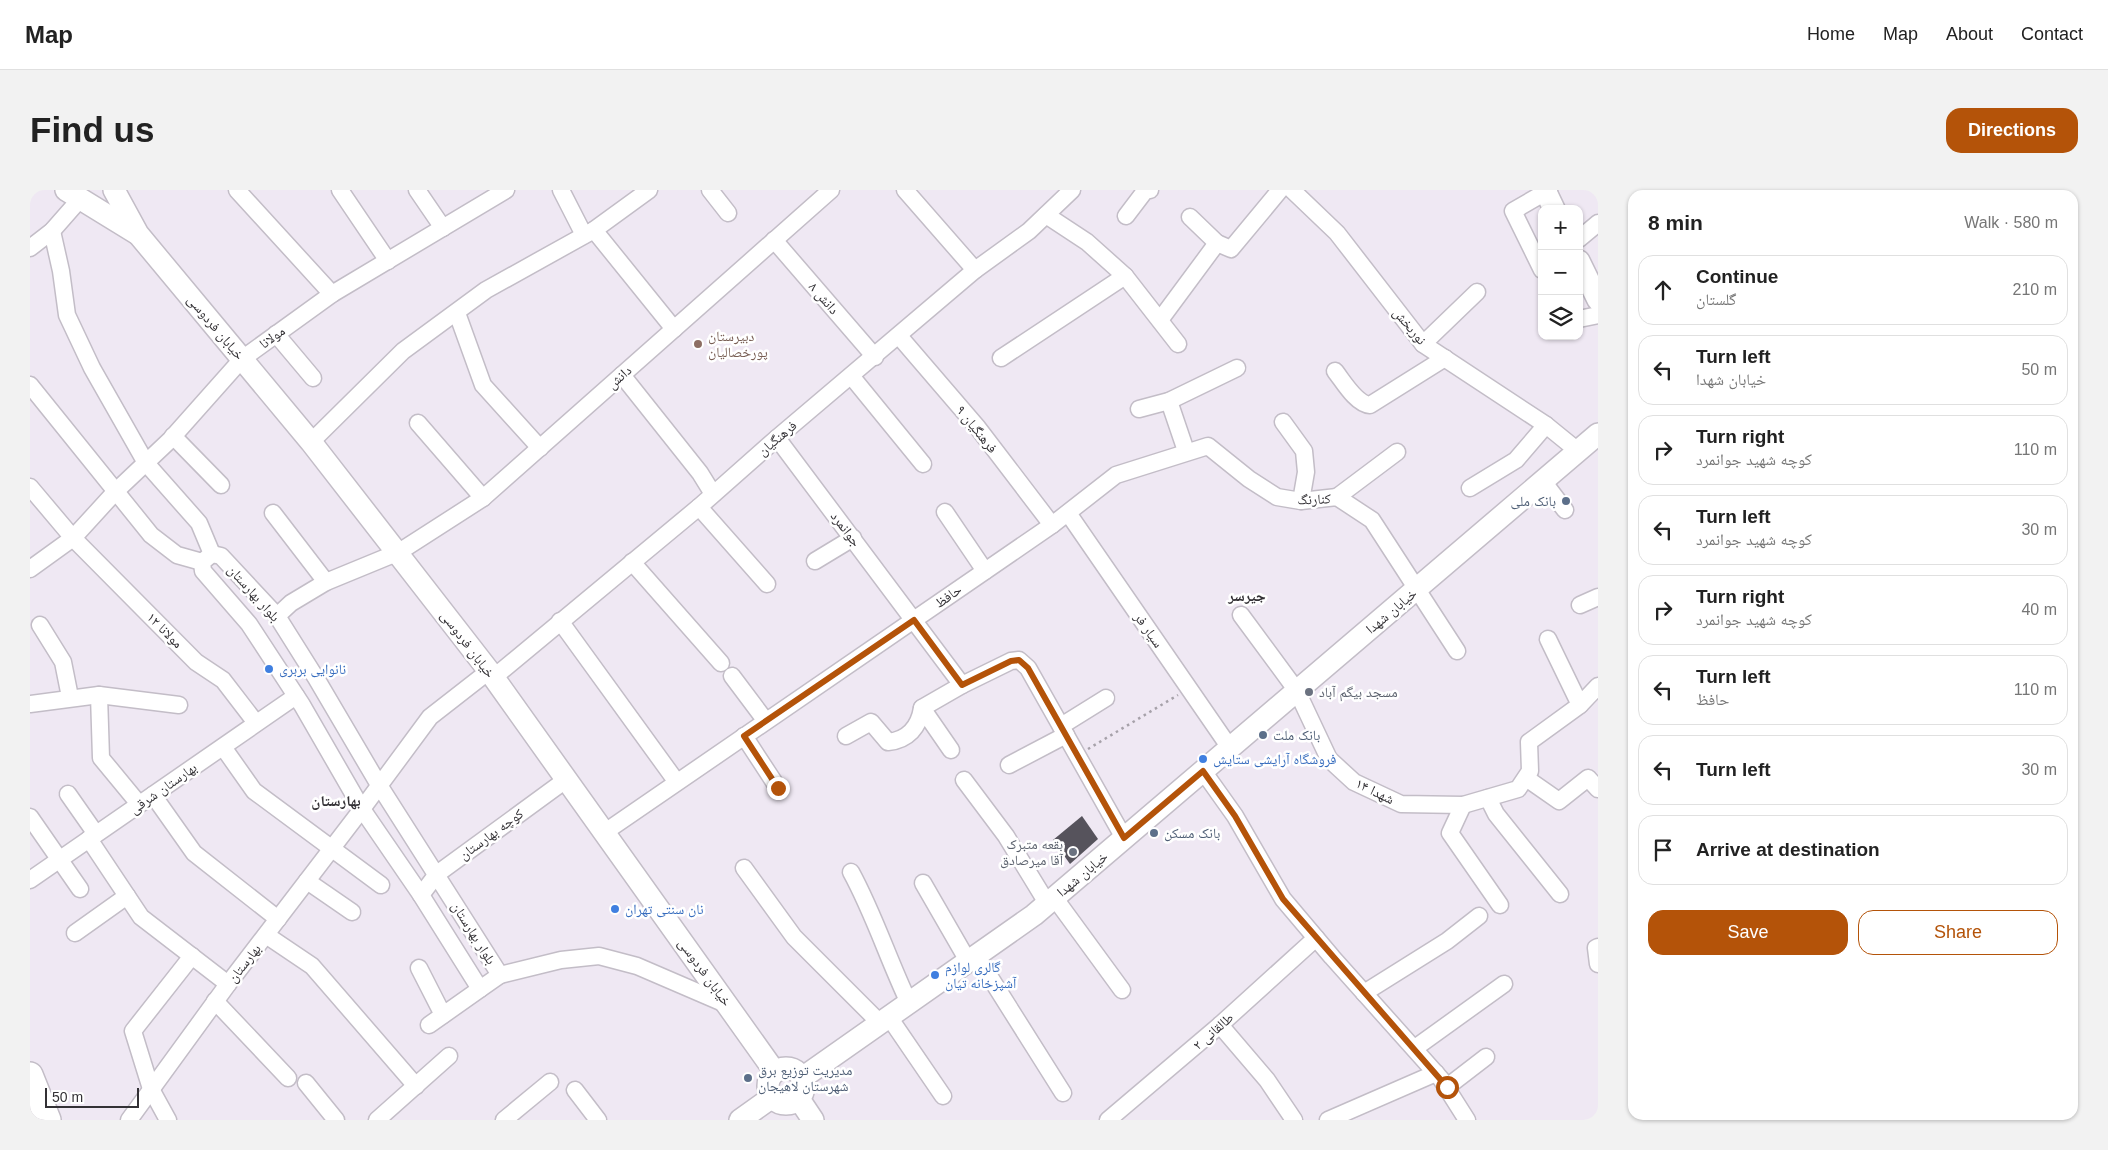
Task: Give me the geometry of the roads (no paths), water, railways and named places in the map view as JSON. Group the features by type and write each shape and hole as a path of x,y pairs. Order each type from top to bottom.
{"highway":[{"path":"30,1075 47,1118"}],"main road":[{"path":"114,190 138,234"},
{"path":"74,194 138,234"},
{"name":"خیابان فردوسی","path":"138,234 311,442 399,552 567,779 730,1006 774,1072"},
{"path":"1583,269 1598,300"},
{"name":"خیابان شهدا","path":"802,1078 1051,900 1598,434"},
{"path":"780,1069 793,1069 802,1078 804,1089 799,1099 784,1105 771,1098 767,1086 774,1072 780,1069"},
{"path":"740,1120 771,1098"},
{"path":"799,1099 813,1120"}],"street":[{"path":"237,190 332,294"},
{"path":"340,190 388,261"},
{"path":"417,190 443,228"},
{"name":"مولانا","path":"30,569 73,538 173,436 242,359 332,294 506,190"},
{"path":"560,190 589,232 674,329"},
{"path":"311,442 402,351 457,313 486,290 589,232 648,190"},
{"path":"710,190 728,213"},
{"name":"دانش","path":"277,616 291,603 326,582 399,552 483,498 831,190"},
{"path":"905,190 976,270"},
{"path":"1126,216 1145,191 1150,190"},
{"path":"1190,217 1218,243 1231,249 1280,190"},
{"name":"نوربخش","path":"1292,190 1337,233 1424,344 1546,426 1578,451"},
{"name":"فرهنگیان","path":"379,785 430,717 491,674 560,621 699,507 777,438 852,377 976,270 1028,231 1046,215 1063,193"},
{"path":"30,248 52,231 74,194"},
{"path":"1538,262 1513,211 1549,195"},
{"path":"1046,215 1087,242 1125,276 1178,344"},
{"path":"1583,236 1598,223"},
{"path":"30,385 151,535 177,555 207,558 199,523 146,463 92,368 67,315 61,271 52,231"},
{"name":"دانش ۸","path":"774,240 875,356"},
{"path":"1160,320 1218,243"},
{"path":"1001,358 1125,276"},
{"path":"1424,344 1477,292"},
{"path":"457,313 483,385 540,448"},
{"path":"1583,318 1598,315"},
{"path":"276,334 314,378"},
{"name":"فرهنگیان ۹","path":"899,336 978,428 1052,525"},
{"path":"1335,371 1359,400 1364,404 1370,405 1445,358"},
{"path":"1139,409 1169,401 1237,368"},
{"path":"622,375 700,473 713,494"},
{"path":"852,377 923,464"},
{"path":"1169,401 1186,451"},
{"path":"1283,422 1304,450 1306,472 1301,501"},
{"path":"418,423 483,498"},
{"path":"1470,488 1516,460 1546,426"},
{"path":"173,436 221,485"},
{"name":"جوانمرد","path":"777,438 962,685"},
{"name":"کنارنگ","path":"1068,513 1116,475 1186,451 1208,446 1249,479 1277,497 1301,501 1337,497 1372,520 1457,651"},
{"path":"1337,497 1397,452"},
{"path":"1543,481 1564,510"},
{"name":"مولانا ۱۲","path":"30,487 73,538 196,662 223,680 256,723"},
{"path":"699,507 767,584"},
{"path":"945,512 985,570"},
{"path":"273,513 326,582"},
{"name":"حافظ","path":"605,832 676,781 1068,513"},
{"name":"سیار فر","path":"1068,513 1230,748"},
{"path":"815,561 852,538"},
{"name":"بلوار بهارستان","path":"221,556 277,616 379,785 500,975 480,989 421,895 362,809 296,696 250,624 203,571 207,558 221,556"},
{"path":"632,562 721,664"},
{"path":"1580,605 1598,597"},
{"name":"شهدا ۱۴","path":"1242,615 1297,691 1329,759 1354,782 1401,804 1463,805 1518,790 1526,778"},
{"path":"560,621 676,781"},
{"path":"40,625 63,662 70,697"},
{"path":"1548,640 1580,705"},
{"path":"846,736 871,722 888,742 899,741 915,729 922,708 962,685 1011,661 1019,660 1028,668 1124,838"},
{"path":"284,678 306,662"},
{"path":"732,676 765,720"},
{"path":"1598,686 1580,705 1529,742 1530,771 1526,778 1560,801 1588,778 1598,789"},
{"path":"99,695 101,758 139,804"},
{"path":"30,704 70,697 99,695 180,705"},
{"name":"بهارستان شرقی","path":"30,880 296,696"},
{"path":"1009,765 1063,731 1106,698"},
{"path":"922,708 951,750"},
{"path":"744,736 778,788"},
{"path":"222,746 254,792 380,885"},
{"path":"1203,771 1235,816 1283,899 1436,1073 1467,1120"},
{"name":"کوچه بهارستان","path":"421,895 437,874 567,779"},
{"path":"964,780 1051,900 1122,990"},
{"name":"بهارستان","path":"129,1120 215,1001 379,785"},
{"path":"68,794 140,917 228,984"},
{"path":"153,795 194,853 278,919"},
{"path":"1488,798 1496,814 1560,894"},
{"path":"1463,805 1450,833 1500,905"},
{"path":"30,817 58,860 80,889"},
{"path":"744,868 794,937 884,1020 943,1096"},
{"path":"851,872 868,903 887,958 909,1003"},
{"path":"307,880 352,912"},
{"path":"923,883 1064,1093"},
{"path":"75,933 127,896"},
{"path":"1364,993 1447,941 1479,916"},
{"path":"266,935 312,966 416,1086"},
{"name":"طالقانی ۲","path":"1108,1120 1220,1025 1316,938"},
{"path":"1598,947 1596,948 1598,964"},
{"path":"168,1120 151,1089 134,1031 192,956"},
{"path":"500,975 561,960 599,956 637,966 730,1006"},
{"path":"419,968 443,1015"},
{"path":"1414,1048 1504,984"},
{"path":"429,1025 480,989"},
{"path":"215,1001 288,1078"},
{"path":"1220,1025 1267,1080 1294,1120"},
{"path":"377,1120 449,1056"},
{"path":"1447,1087 1486,1056"},
{"path":"1328,1120 1436,1073"},
{"path":"504,1120 550,1082"},
{"path":"306,1083 336,1120"},
{"path":"575,1090 598,1120"}],"place":[{"name":"دبیرستان پورخصالیان","path":"698,344"},
{"name":"بانک ملی","path":"1566,501"},
{"name":"نانوایی بربری","path":"269,669"},
{"name":"مسجد بیگم آباد","path":"1309,692"},
{"name":"بانک ملت","path":"1263,735"},
{"name":"فروشگاه آرایشی ستایش","path":"1203,759"},
{"name":"بانک مسکن","path":"1154,833"},
{"name":"بقعه متبرک آقا میرصادق","path":"1073,852"},
{"name":"نان سنتی تهران","path":"615,909"},
{"name":"گالری لوازم آشپزخانه تیان","path":"935,975"},
{"name":"مدیریت توزیع برق شهرستان لاهیجان","path":"748,1078"}],"district":[{"name":"جیرسر","path":"1247,595"},
{"name":"بهارستان","path":"336,800"}]}
